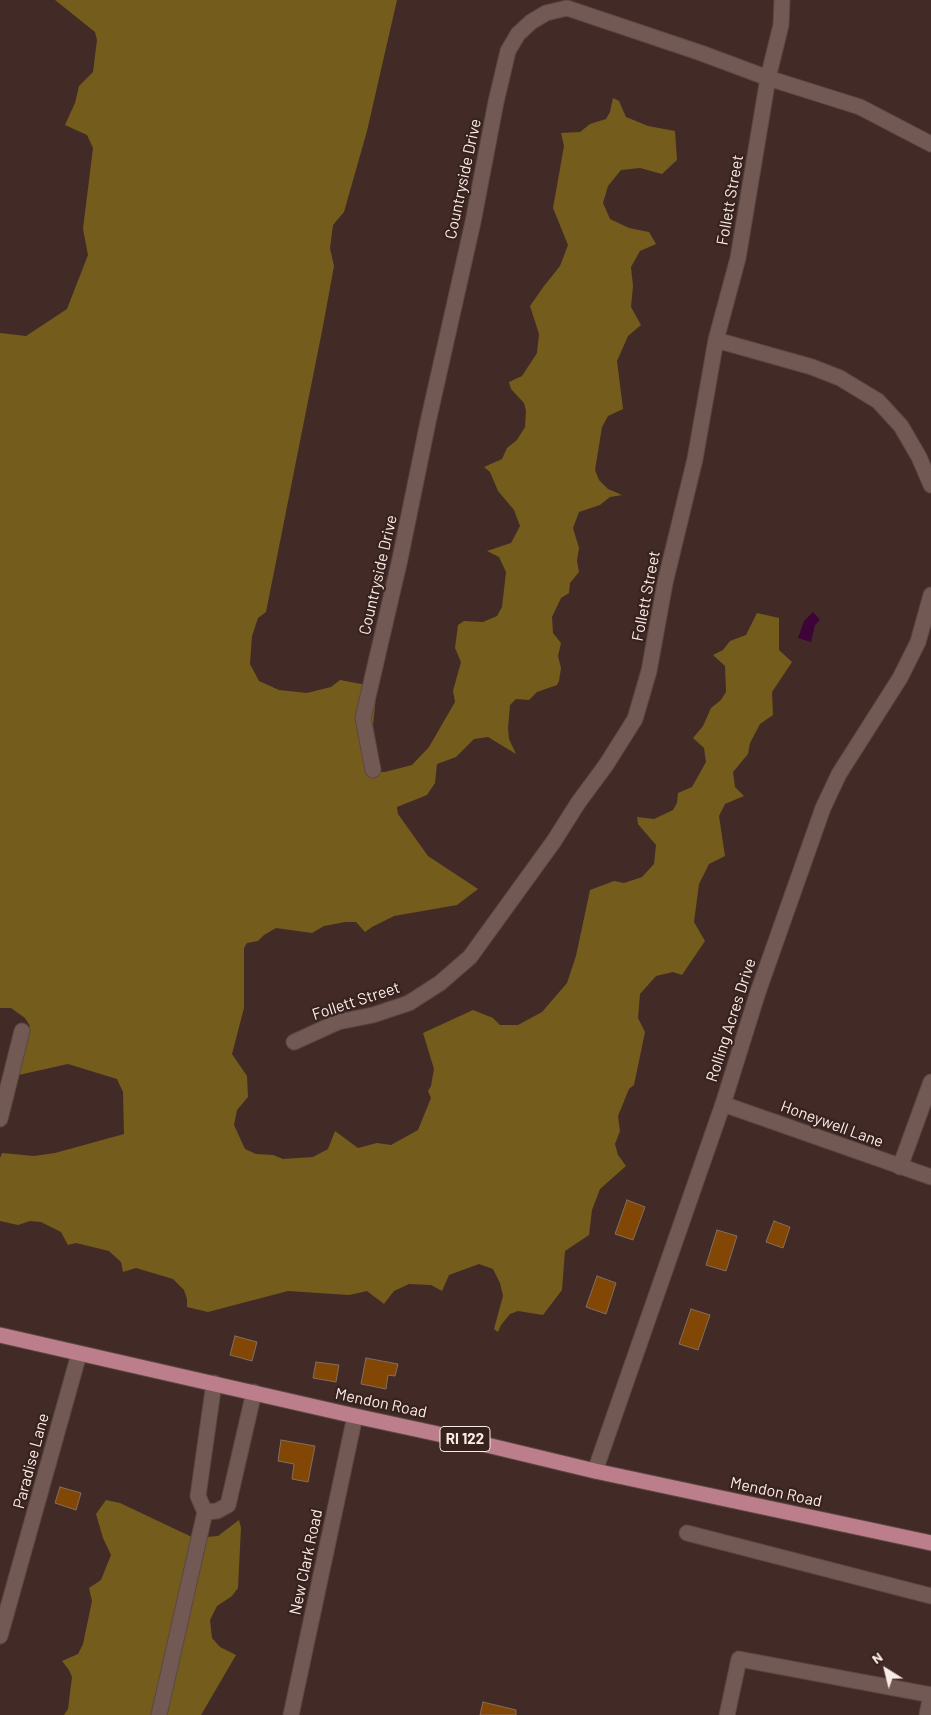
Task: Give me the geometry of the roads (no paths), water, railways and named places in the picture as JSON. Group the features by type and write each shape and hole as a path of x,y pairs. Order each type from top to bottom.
{"main road":[{"name":"Mendon Road","path":"0,1335 595,1471 931,1543"}],"street":[{"name":"Follett Street","path":"294,1042 338,1022 374,1015 409,1003 440,983 470,957 554,842 635,719 649,671 665,583 695,459 716,340 738,258 768,78 781,25 782,0"},
{"name":"Countryside Drive","path":"373,770 363,718 400,559 498,94 508,51 518,34 531,22 546,13 568,8 768,78 860,107 931,144"},
{"path":"716,340 826,372 840,378 878,401 901,426 919,457 931,485"},
{"name":"Rolling Acres Drive","path":"595,1471 722,1104 758,992 823,808 839,774 900,678 918,642 931,595"},
{"path":"0,1119 22,1030"},
{"path":"900,1167 931,1082"},
{"name":"Honeywell Lane","path":"722,1104 931,1177"},
{"name":"Paradise Lane","path":"0,1636 79,1354"},
{"path":"160,1715 205,1512 198,1496 214,1383"},
{"path":"205,1512 217,1511 228,1505 254,1392"},
{"name":"New Clark Road","path":"291,1715 355,1416"},
{"path":"687,1532 931,1596"},
{"path":"727,1715 739,1659 931,1695 926,1715"}]}
